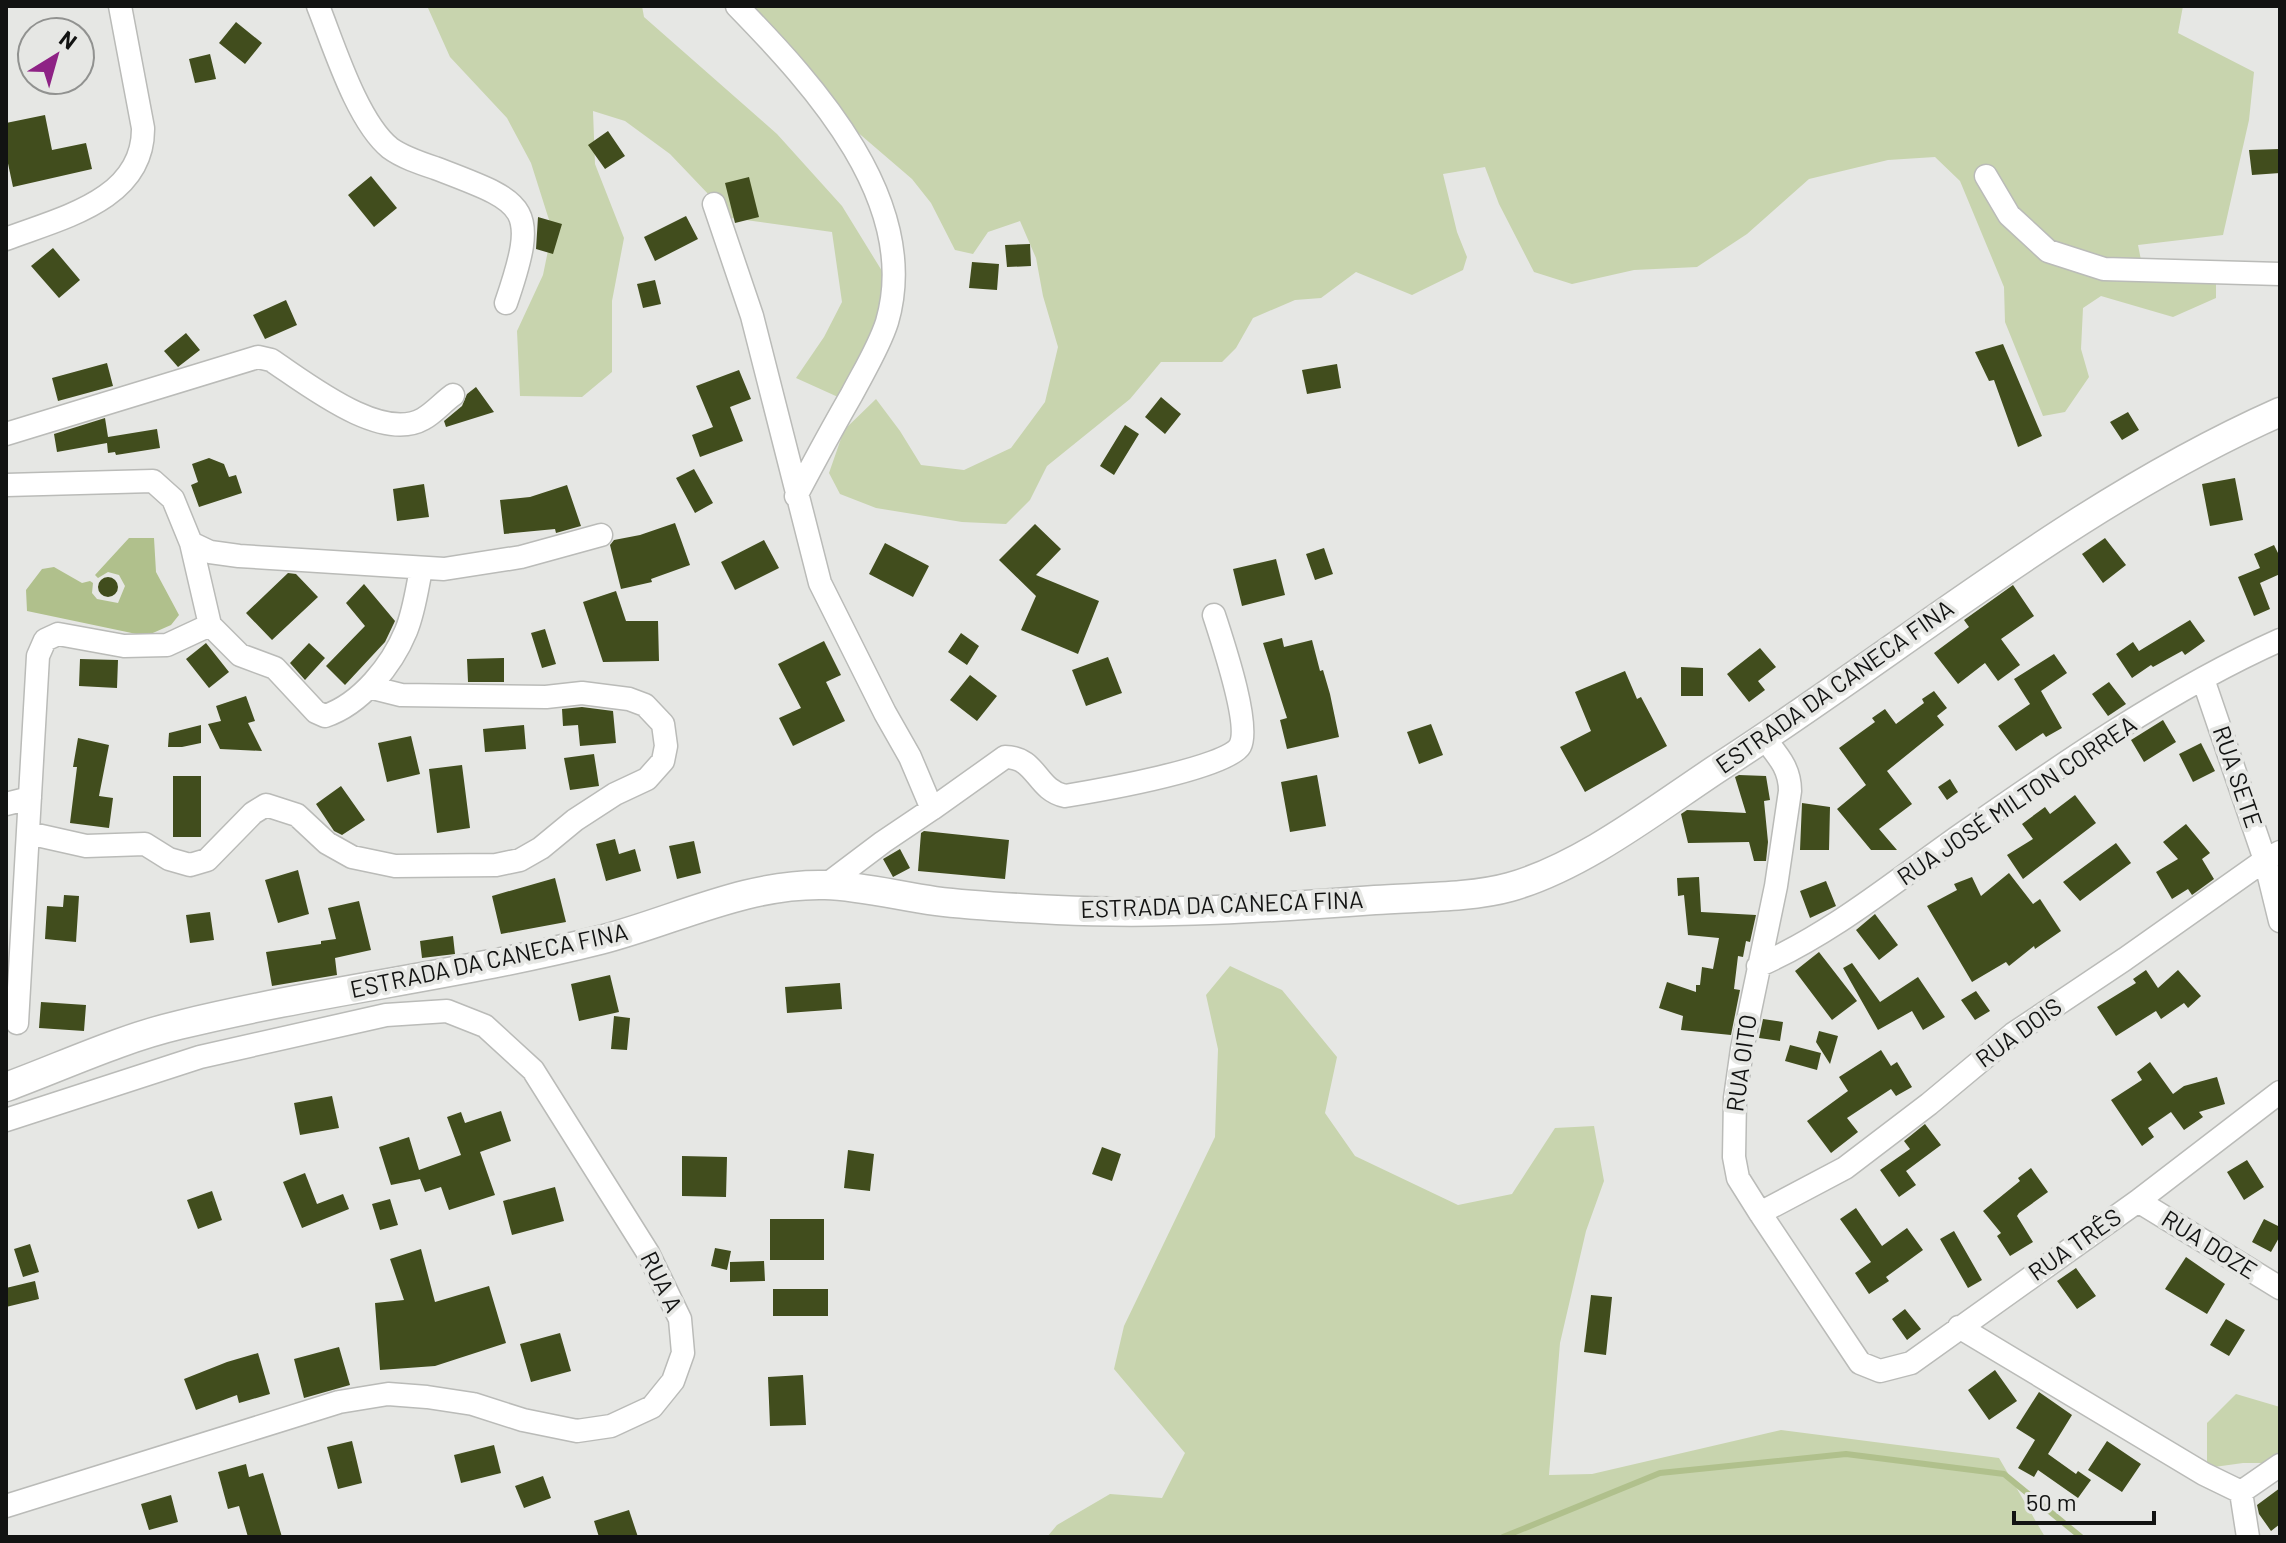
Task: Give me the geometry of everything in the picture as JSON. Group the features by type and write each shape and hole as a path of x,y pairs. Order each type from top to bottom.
{"street":[{"path":"6,239 91,205 119,189 133,172 143,146 143,128 120,6"},
{"path":"318,6 360,108 390,147 415,161 485,187 511,203 524,221 525,237 506,303"},
{"path":"737,6 811,87 861,160 889,229 895,263 894,287 886,323 874,352 796,496"},
{"path":"1986,176 2009,215 2048,251 2104,269 2280,274"},
{"path":"714,204 752,316 820,583 926,788 932,809"},
{"path":"6,434 258,357 271,360 351,413 397,425 422,420 453,395"},
{"name":"ESTRADA DA CANECA FINA","path":"6,1087 175,1026 549,952 606,938 744,895 826,885 941,902 1151,913 1500,890 1561,869 1764,738 1901,640 2093,511 2166,468 2280,412"},
{"path":"6,485 153,481 173,499 191,543 210,625 240,655 275,668 316,712 325,716 337,712 369,687 395,655 408,628 421,569"},
{"path":"191,543 210,552 239,556 444,569 521,557 601,535"},
{"path":"826,885 1005,757 1018,757 1027,763 1048,789 1065,796 1200,767 1230,757 1240,748 1243,736 1235,686 1214,615"},
{"path":"17,1023 38,656 45,640 58,634 124,646 167,645 210,625"},
{"name":"RUA JOSÉ MILTON CORREA","path":"1758,966 1797,949 1840,922 2080,754 2203,679 2280,640"},
{"name":"RUA SETE","path":"2203,679 2273,856 2280,921"},
{"path":"28,833 86,846 145,844 169,859 190,865 207,860 258,809 266,805 297,815 327,843 352,857 395,866 496,865 520,860 541,848 575,820 615,794 647,779 663,761 666,746 663,724 645,705 629,699 582,693 546,697 401,695 369,687"},
{"name":"RUA OITO","path":"1764,738 1790,776 1790,791 1776,886 1739,1073 1733,1145 1738,1178 1860,1363"},
{"path":"6,804 30,798"},
{"name":"RUA DOIS","path":"1760,1213 1845,1168 2013,1034 2273,856"},
{"name":"RUA A","path":"6,1120 200,1057 386,1015 447,1011 485,1026 533,1070 648,1253 680,1319 683,1353 673,1381 652,1407 611,1426 577,1431 523,1420 473,1404 388,1394 339,1402 6,1506"},
{"name":"RUA TRÊS","path":"1860,1363 1880,1371 1911,1363 2138,1201 2280,1092"},
{"name":"RUA DOZE","path":"2138,1201 2280,1288"},
{"path":"1959,1327 2190,1466 2241,1492"},
{"path":"2241,1492 2280,1465"},
{"path":"2241,1492 2248,1537"}],"shaded area":[{"path":"642,6 644,17 777,134 842,206 882,271 883,313 838,397 796,378 824,337 842,302 832,232 731,218 670,154 625,121 593,111 595,164 624,238 612,301 612,372 582,397 520,396 517,331 543,275 551,236 550,223 531,163 507,118 450,57 428,8"},
{"path":"744,6 2183,6 2178,33 2254,72 2249,120 2223,235 2138,245 2142,265 2216,273 2216,298 2173,317 2101,296 2083,308 2081,349 2089,377 2065,412 2043,416 2005,322 2004,287 1960,181 1935,157 1888,160 1809,179 1747,234 1697,267 1634,270 1572,284 1534,272 1499,204 1485,167 1443,174 1457,232 1467,257 1463,270 1412,295 1356,272 1321,298 1295,300 1253,318 1236,348 1222,362 1161,362 1130,399 1047,466 1030,500 1006,524 962,522 876,508 840,494 829,473 844,430 876,399 921,465 964,470 1011,448 1045,402 1058,347 1036,258 1020,221 988,232 973,254 955,250 931,203 912,179 834,112 780,34"},
{"path":"129,538 154,538 156,572 179,615 171,625 146,636 27,611 26,590 42,569 54,567 82,583 93,583 92,593 97,599 118,603 125,586 119,575 108,572 98,578 95,575"},
{"path":"1230,966 1282,990 1337,1057 1325,1113 1355,1156 1458,1205 1512,1194 1555,1128 1594,1126 1604,1181 1586,1231 1560,1343 1549,1475 1592,1474 1781,1430 1999,1458 2045,1537 1047,1537 1057,1525 1110,1494 1162,1498 1185,1453 1114,1369 1124,1326 1215,1137 1218,1049 1206,995"},
{"path":"2236,1394 2280,1407 2280,1463 2243,1463 2207,1468 2207,1423"}],"building":[{"path":"236,22 262,43 245,64 219,43"},
{"path":"210,54 216,79 195,83 189,59"},
{"path":"45,115 52,150 86,143 92,169 13,187 6,154 6,123"},
{"path":"608,131 625,156 605,169 588,145"},
{"path":"2280,149 2280,173 2252,175 2249,150"},
{"path":"371,176 397,208 374,227 348,195"},
{"path":"749,177 759,217 735,223 725,183"},
{"path":"686,216 698,239 655,261 644,237"},
{"path":"538,217 562,224 553,254 536,249"},
{"path":"1030,244 1031,266 1007,267 1005,245"},
{"path":"53,248 80,280 59,298 31,266"},
{"path":"972,262 999,264 997,290 969,288"},
{"path":"655,280 661,304 643,308 637,284"},
{"path":"286,300 297,325 265,339 253,315"},
{"path":"186,333 200,350 178,367 164,351"},
{"path":"2003,344 2042,436 2018,447 1994,380 1989,381 1975,352"},
{"path":"107,363 113,386 58,401 52,378"},
{"path":"1337,364 1341,388 1307,394 1302,370"},
{"path":"739,370 751,399 730,407 743,441 700,457 692,435 713,427 696,386"},
{"path":"476,387 494,412 446,427 444,421 462,406 467,394"},
{"path":"1161,397 1181,414 1165,434 1145,417"},
{"path":"2128,412 2139,430 2122,440 2110,422"},
{"path":"105,418 108,437 157,429 160,448 116,455 115,452 108,453 107,443 57,452 54,434"},
{"path":"1125,425 1139,434 1114,475 1100,466"},
{"path":"209,458 224,464 229,477 236,475 242,493 199,507 191,485 198,482 192,464"},
{"path":"694,469 713,503 695,513 676,478"},
{"path":"2235,478 2243,520 2210,526 2202,484"},
{"path":"424,484 429,517 397,521 393,489"},
{"path":"567,485 581,526 556,533 555,529 504,534 500,500 530,497"},
{"path":"675,523 690,565 651,579 652,582 621,589 610,545 614,540"},
{"path":"1035,524 1061,549 1036,575 1099,601 1078,654 1021,630 1036,596 999,560"},
{"path":"2105,538 2126,565 2103,583 2082,554"},
{"path":"764,540 779,568 735,590 721,562"},
{"path":"885,543 929,566 913,597 869,574"},
{"path":"2274,545 2280,557 2280,574 2260,583 2270,609 2254,616 2238,577 2260,568 2254,554"},
{"path":"1324,548 1333,574 1315,580 1306,554"},
{"path":"1276,559 1285,595 1242,606 1233,569"},
{"path":"288,573 296,574 318,597 272,640 246,613"},
{"path":"108,577 115,580 118,587 115,594 108,597 101,594 98,587 101,580"},
{"path":"364,584 395,621 385,642 345,685 326,666 365,626 346,603"},
{"path":"2013,585 2034,616 2001,639 2020,665 1998,681 1985,663 1958,684 1934,653 1969,627 1964,620"},
{"path":"616,591 626,621 658,621 659,661 603,662 583,602"},
{"path":"2190,620 2205,641 2185,655 2182,651 2153,667 2151,665 2132,678 2116,654 2133,642 2139,651"},
{"path":"545,629 556,664 542,668 531,633"},
{"path":"961,633 979,646 967,665 948,652"},
{"path":"1282,638 1284,647 1312,640 1330,694 1339,737 1287,749 1280,720 1287,718 1263,643"},
{"path":"824,641 841,675 826,682 845,721 793,746 779,718 801,708 778,664"},
{"path":"206,643 229,672 209,688 186,659"},
{"path":"309,643 325,658 305,680 290,663"},
{"path":"1760,648 1776,667 1758,681 1765,690 1749,702 1727,674"},
{"path":"2054,654 2067,673 2041,691 2062,728 2046,737 2043,733 2016,751 1998,726 2030,704 2014,679"},
{"path":"1108,657 1122,693 1086,706 1072,670"},
{"path":"504,658 504,682 468,682 467,659"},
{"path":"80,659 118,660 117,688 79,686"},
{"path":"1681,667 1703,668 1703,696 1681,696"},
{"path":"1625,671 1637,699 1641,697 1667,746 1585,792 1560,747 1591,731 1575,692"},
{"path":"970,675 997,696 977,721 950,700"},
{"path":"2109,682 2126,704 2108,716 2092,694"},
{"path":"1934,691 1947,708 1937,716 1944,725 1887,771 1912,804 1879,829 1897,850 1871,850 1837,809 1866,785 1839,748 1875,722 1872,718 1885,709 1896,724 1924,703 1922,699"},
{"path":"246,696 255,721 248,723 262,751 220,749 208,724 221,721 216,706"},
{"path":"582,707 613,711 616,743 580,746 578,725 563,726 562,709"},
{"path":"2163,720 2176,742 2144,762 2131,740"},
{"path":"1431,724 1443,755 1419,764 1407,732"},
{"path":"201,725 201,743 168,747 169,733"},
{"path":"524,725 526,749 485,752 483,729"},
{"path":"411,736 420,774 387,782 378,743"},
{"path":"78,738 109,745 99,796 113,798 109,828 70,823"},
{"path":"2201,743 2215,771 2193,782 2179,754"},
{"path":"594,754 599,786 570,790 564,758"},
{"path":"462,765 470,828 437,833 429,769"},
{"path":"1317,775 1326,826 1290,832 1281,782"},
{"path":"173,776 201,776 201,837 173,837"},
{"path":"1766,776 1770,800 1764,801 1768,842 1766,861 1754,861 1749,842 1688,843 1681,814 1687,810 1746,813 1735,777"},
{"path":"1950,779 1958,792 1947,800 1938,787"},
{"path":"341,786 365,820 342,835 334,831 316,804"},
{"path":"2075,795 2096,823 2023,879 2007,855 2033,839 2022,824 2045,807 2050,814"},
{"path":"1802,803 1830,807 1829,850 1800,850"},
{"path":"2186,824 2210,853 2202,859 2214,879 2192,895 2188,889 2172,899 2156,872 2178,859 2163,842"},
{"path":"921,833 1009,840 1005,879 918,871"},
{"path":"615,839 619,854 635,849 641,871 606,881 596,844"},
{"path":"694,841 701,873 677,879 669,846"},
{"path":"2116,843 2131,863 2080,901 2063,882"},
{"path":"900,849 910,868 893,877 883,859"},
{"path":"298,870 309,914 278,923 265,880"},
{"path":"2009,873 2033,904 2040,899 2061,931 2035,949 2034,946 2009,966 2006,962 1972,982 1927,906 1957,890 1954,884 1972,877 1981,896"},
{"path":"1699,877 1701,912 1756,915 1750,942 1746,941 1743,957 1738,956 1734,989 1740,990 1731,1035 1681,1030 1683,1016 1659,1008 1667,982 1696,992 1702,967 1713,969 1719,938 1688,935 1684,895 1678,896 1677,878"},
{"path":"555,878 566,922 501,934 492,896"},
{"path":"1826,881 1836,906 1810,918 1800,891"},
{"path":"64,895 79,896 76,942 45,939 47,906 63,907"},
{"path":"359,901 371,950 335,958 337,975 272,986 266,952 336,939 328,908"},
{"path":"210,912 214,940 190,943 186,915"},
{"path":"1875,914 1898,945 1879,960 1856,930"},
{"path":"453,936 455,954 422,958 420,941"},
{"path":"1819,952 1857,1001 1832,1020 1795,971"},
{"path":"1852,963 1880,1002 1918,977 1945,1017 1923,1030 1912,1011 1878,1030 1843,968"},
{"path":"2146,970 2158,988 2178,970 2201,996 2188,1008 2184,1003 2161,1019 2156,1011 2116,1036 2097,1007 2136,983 2133,979"},
{"path":"610,975 619,1012 579,1021 571,984"},
{"path":"840,983 842,1009 787,1013 785,987"},
{"path":"1976,991 1990,1011 1975,1020 1961,1000"},
{"path":"41,1002 86,1005 84,1031 39,1028"},
{"path":"614,1016 630,1018 627,1050 611,1049"},
{"path":"1763,1019 1783,1022 1780,1041 1759,1038"},
{"path":"1819,1031 1838,1036 1830,1064 1816,1042"},
{"path":"1790,1045 1821,1053 1817,1070 1785,1061"},
{"path":"1881,1050 1891,1066 1897,1062 1912,1087 1896,1096 1891,1089 1847,1118 1858,1132 1831,1153 1807,1121 1848,1091 1839,1077"},
{"path":"2150,1062 2173,1094 2184,1086 2217,1077 2225,1104 2199,1112 2203,1117 2184,1130 2171,1112 2148,1128 2154,1137 2142,1146 2111,1100 2142,1080 2137,1072"},
{"path":"332,1096 339,1128 300,1135 294,1103"},
{"path":"501,1111 511,1141 480,1152 495,1195 449,1210 441,1187 425,1192 420,1179 391,1185 379,1147 409,1137 419,1170 461,1155 447,1117 461,1112 465,1123"},
{"path":"1925,1124 1941,1145 1906,1171 1916,1185 1899,1197 1880,1170 1910,1149 1904,1141"},
{"path":"1102,1147 1121,1154 1112,1181 1092,1174"},
{"path":"848,1150 874,1154 870,1191 844,1188"},
{"path":"682,1156 727,1157 726,1197 682,1196"},
{"path":"2247,1160 2264,1187 2244,1200 2227,1172"},
{"path":"2031,1168 2048,1192 2017,1216 2033,1242 2010,1256 1997,1236 2001,1233 1983,1211"},
{"path":"305,1173 317,1204 343,1194 349,1209 302,1228 283,1182"},
{"path":"555,1187 564,1221 512,1235 503,1201"},
{"path":"212,1191 222,1220 198,1229 187,1200"},
{"path":"390,1199 398,1225 380,1230 372,1204"},
{"path":"1856,1208 1882,1246 1907,1228 1923,1250 1886,1277 1889,1281 1869,1294 1855,1273 1871,1262 1840,1219"},
{"path":"770,1219 824,1219 824,1260 770,1260"},
{"path":"2264,1219 2280,1227 2280,1236 2271,1252 2252,1242"},
{"path":"1954,1231 1982,1280 1968,1288 1940,1239"},
{"path":"30,1244 39,1272 23,1277 14,1249"},
{"path":"715,1248 731,1251 727,1270 711,1266"},
{"path":"421,1249 435,1302 489,1286 506,1343 435,1366 380,1370 375,1303 404,1300 390,1259"},
{"path":"2186,1257 2225,1284 2207,1314 2165,1289"},
{"path":"764,1261 765,1281 730,1282 730,1262"},
{"path":"2076,1268 2096,1296 2077,1309 2057,1281"},
{"path":"35,1281 39,1299 6,1307 6,1288"},
{"path":"773,1289 828,1289 828,1316 773,1316"},
{"path":"1591,1295 1612,1297 1606,1355 1584,1352"},
{"path":"1905,1309 1921,1329 1907,1340 1892,1319"},
{"path":"2226,1319 2245,1330 2229,1356 2210,1345"},
{"path":"560,1333 571,1371 531,1382 520,1344"},
{"path":"339,1347 350,1385 304,1398 294,1359"},
{"path":"258,1353 270,1394 239,1403 237,1395 196,1410 184,1379"},
{"path":"1995,1370 2017,1401 1989,1420 1968,1390"},
{"path":"803,1375 806,1425 770,1426 768,1377"},
{"path":"2039,1392 2072,1415 2048,1454 2076,1474 2078,1471 2091,1480 2078,1498 2038,1470 2034,1477 2018,1468 2035,1440 2016,1428"},
{"path":"352,1441 362,1483 338,1489 327,1447"},
{"path":"2107,1441 2141,1464 2122,1492 2088,1470"},
{"path":"494,1445 501,1473 461,1483 454,1455"},
{"path":"246,1464 249,1477 263,1473 282,1537 248,1537 239,1506 228,1509 218,1472"},
{"path":"543,1476 551,1498 524,1508 515,1486"},
{"path":"2280,1488 2280,1524 2271,1531 2259,1514 2257,1505"},
{"path":"171,1495 178,1522 149,1530 141,1504"},
{"path":"629,1510 638,1537 599,1537 594,1521"}],"waterway":[{"path":"1503,1537 1660,1473 1846,1454 2004,1474 2081,1537"}]}
